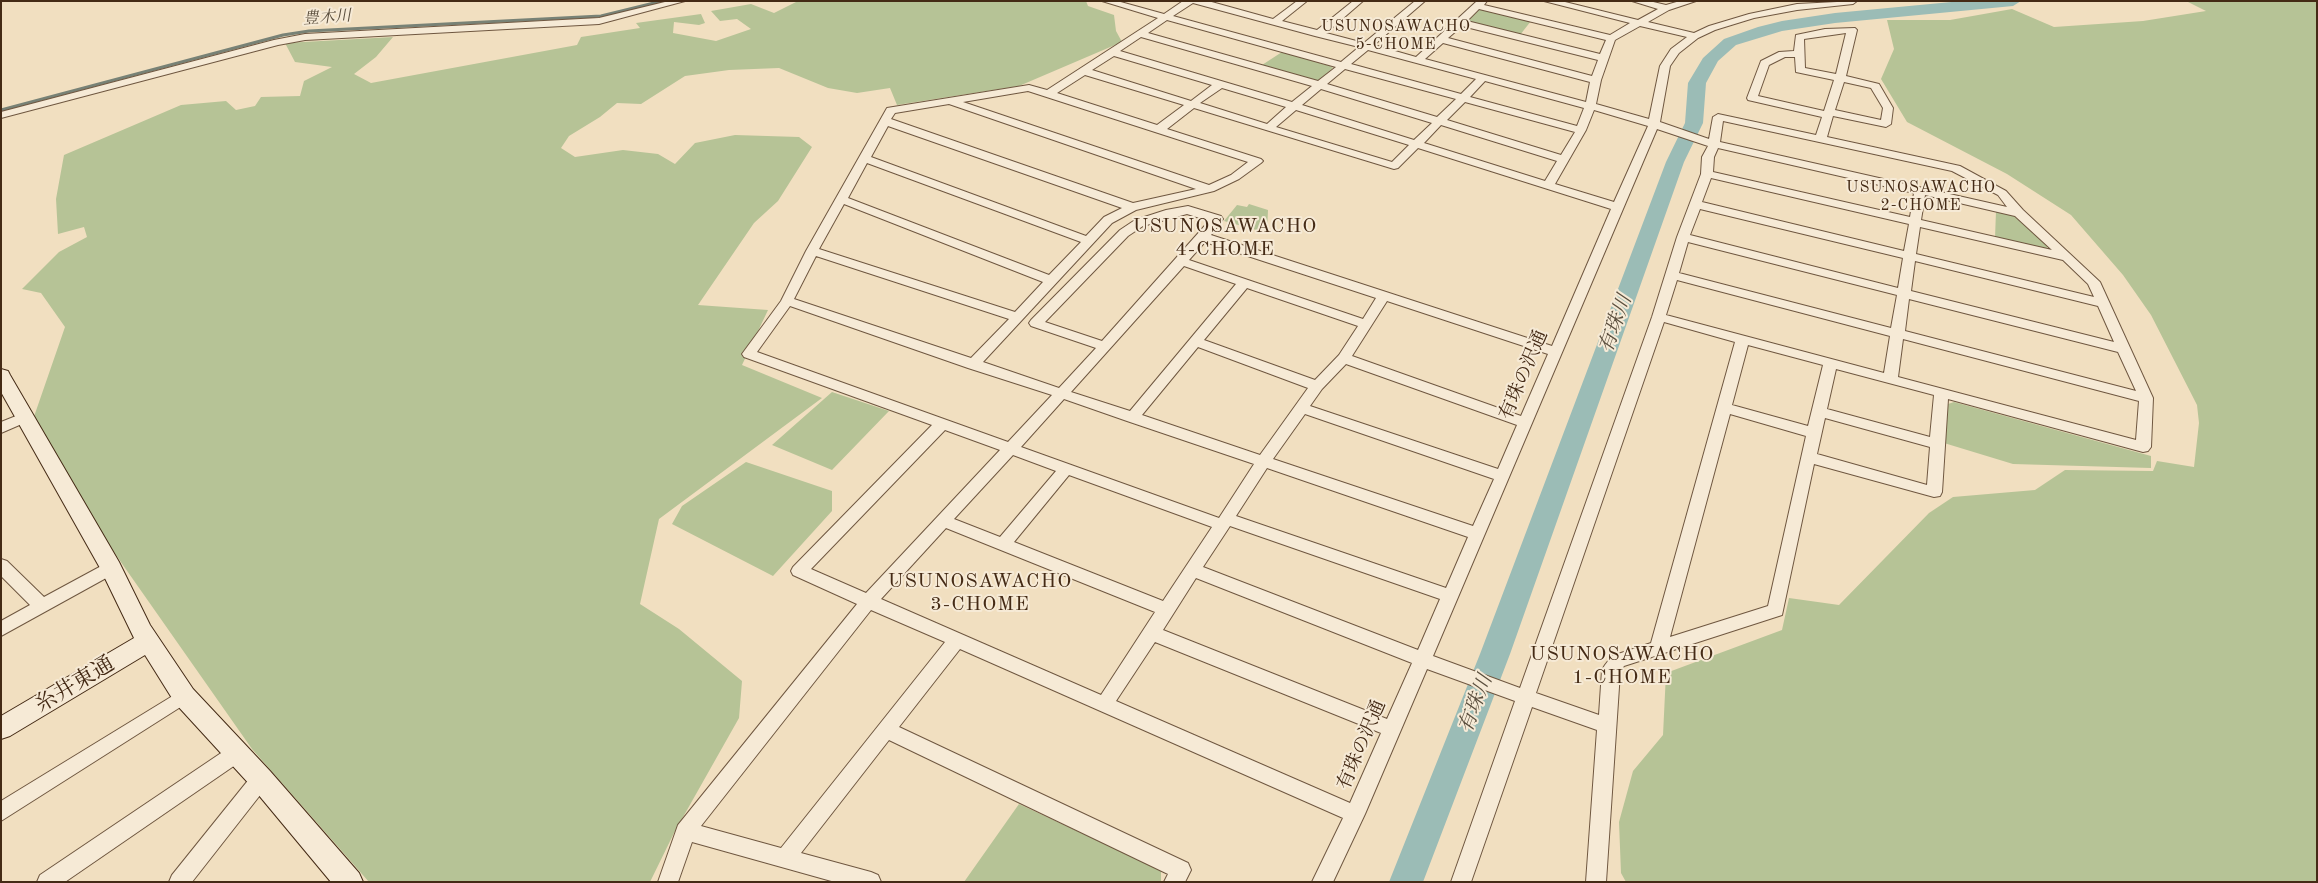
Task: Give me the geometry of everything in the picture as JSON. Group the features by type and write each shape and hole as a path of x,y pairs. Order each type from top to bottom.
{"street":[{"path":"1,115 305,36 599,21 681,1"},
{"path":"1106,1 1581,130"},
{"path":"1049,94 1190,1"},
{"path":"1196,1 1590,106 1654,124 1710,143 2019,212"},
{"path":"1232,11 1246,1"},
{"path":"1274,22 1303,1"},
{"path":"1318,34 1359,1"},
{"path":"1269,127 1422,1"},
{"path":"1548,1 1695,36"},
{"path":"1636,1 1666,8"},
{"path":"1548,186 1581,130 1611,38 1666,8 1692,1"},
{"path":"1781,1 1797,7"},
{"name":"有珠の沢通","path":"1322,882 1355,814 1422,658 1504,476 1617,207 1654,124 1665,66 1675,51 1695,36 1732,21 1797,7 1850,1"},
{"path":"1418,60 1481,4 1611,38"},
{"path":"1459,22 1603,58"},
{"path":"1798,54 1783,54 1765,63 1752,98 1828,114 1886,124 1888,108 1875,86 1840,78 1800,70 1798,54 1799,37 1825,32 1852,30 1840,78 1828,114 1822,138"},
{"path":"1140,34 1320,85 1563,159"},
{"path":"1440,39 1596,80"},
{"path":"1112,52 1294,106 1617,207"},
{"path":"1083,71 1394,166 1483,78"},
{"path":"1159,129 1220,84"},
{"path":"973,365 1050,280 1108,220 1132,207 1210,189 1235,177 1257,161 1029,88 891,110 812,251 787,301 749,354 1066,469 1450,596"},
{"path":"950,101 1210,189"},
{"path":"1462,882 1519,695 1659,317 1682,237 1707,174 1710,143 1718,117 1956,168 2002,193 2019,212 2094,282 2146,398 2143,447 1659,317"},
{"path":"885,121 1132,207"},
{"path":"864,158 1088,241"},
{"path":"1707,174 2067,257"},
{"path":"1890,380 1920,190"},
{"path":"841,199 1050,280"},
{"path":"1695,204 2102,303"},
{"path":"668,882 685,831 868,602 1062,394 1203,237 1217,219 1188,210 1170,213 1139,223 1124,233 1036,323 1105,346"},
{"path":"1203,237 1556,352"},
{"path":"1682,237 2124,349"},
{"path":"812,251 1017,317"},
{"path":"1181,261 1366,324"},
{"path":"1672,275 2146,398"},
{"path":"1132,418 1244,283"},
{"path":"1104,705 1264,461 1317,386 1344,358 1384,296"},
{"path":"787,301 1478,534"},
{"path":"1659,647 1743,340"},
{"path":"1195,341 1317,386"},
{"path":"1344,358 1526,423"},
{"path":"1596,882 1611,670 1618,661 1776,610 1794,518 1830,364"},
{"path":"1,375 111,568 145,636 184,696 261,779 348,882"},
{"path":"1809,456 1934,492 1941,394"},
{"path":"1724,407 1814,433"},
{"path":"1302,408 1504,476"},
{"path":"1818,411 1937,444"},
{"path":"1,428 26,416"},
{"path":"941,425 799,571 1355,814"},
{"path":"1003,544 1066,469"},
{"path":"943,521 1167,610"},
{"path":"1,565 42,606"},
{"path":"1,628 111,568"},
{"path":"1193,570 1452,671 1607,726"},
{"path":"1152,633 1391,729"},
{"name":"糸井東通","path":"1,713 145,636"},
{"name":"糸井東通","path":"1,729 145,636"},
{"path":"785,858 956,641"},
{"path":"1,812 184,696"},
{"path":"887,730 1181,870 1174,882"},
{"path":"47,882 237,753"},
{"path":"179,882 261,779"},
{"path":"685,831 871,882"}],"green space":[{"path":"798,1 1086,1 1088,6 1114,15 1116,31 1122,42 1019,86 897,105 890,88 857,93 828,88 779,68 729,70 685,76 641,104 617,103 600,117 569,136 561,148 575,157 623,150 658,154 675,164 695,143 735,135 799,137 812,147 778,201 754,223 698,305 768,310 742,365 822,398 659,519 640,604 679,629 742,681 739,718 674,833 650,882 369,882 252,749 29,431 65,327 41,293 22,289 59,252 87,237 84,227 58,234 56,199 64,155 181,105 226,101 236,110 255,106 261,97 300,96 304,81 332,67 295,62 285,43 393,37 376,57 354,74 371,83 577,45 581,37 640,28 636,23 701,14 705,23 699,25 674,22 673,33 716,41 751,29 737,19 720,21 711,11 751,4 774,13"},
{"path":"2186,1 2317,1 2317,882 1626,882 1621,873 1619,822 1633,771 1663,735 1666,673 1782,630 1789,598 1839,605 1929,513 1953,497 2035,490 2065,470 2153,471 2157,461 2194,467 2199,423 2197,405 2151,315 2123,275 2071,215 2007,174 1907,122 1881,79 1894,49 1887,20 1950,20 2012,9 2054,27 2143,21 2206,11"},
{"path":"1480,9 1531,21 1520,35 1468,21"},
{"path":"1282,52 1333,68 1318,81 1314,81 1262,65"},
{"path":"1249,204 1268,210 1267,233 1224,221 1237,205 1247,207"},
{"path":"1996,211 2015,215 2048,247 2045,249 1995,238"},
{"path":"832,392 889,411 832,470 772,445"},
{"path":"1954,402 2151,456 2151,468 2013,464 1944,443 1948,404"},
{"path":"746,462 832,491 832,511 773,576 672,524 682,506"},
{"path":"1019,804 1161,870 1161,882 964,882"}],"waterway":[{"name":"豊木川","path":"1,110 283,35 309,31 601,16 662,1"},
{"name":"有珠川","path":"1406,882 1495,654 1675,162 1694,123 1697,83 1711,58 1730,42 1782,26 1835,18 2013,1"}],"district":[{"name":"USUNOSAWACHO 5-CHOME","path":"1396,36"},
{"name":"USUNOSAWACHO 2-CHOME","path":"1921,197"},
{"name":"USUNOSAWACHO 4-CHOME","path":"1225,238"},
{"name":"USUNOSAWACHO 3-CHOME","path":"980,594"},
{"name":"USUNOSAWACHO 1-CHOME","path":"1622,666"}]}
